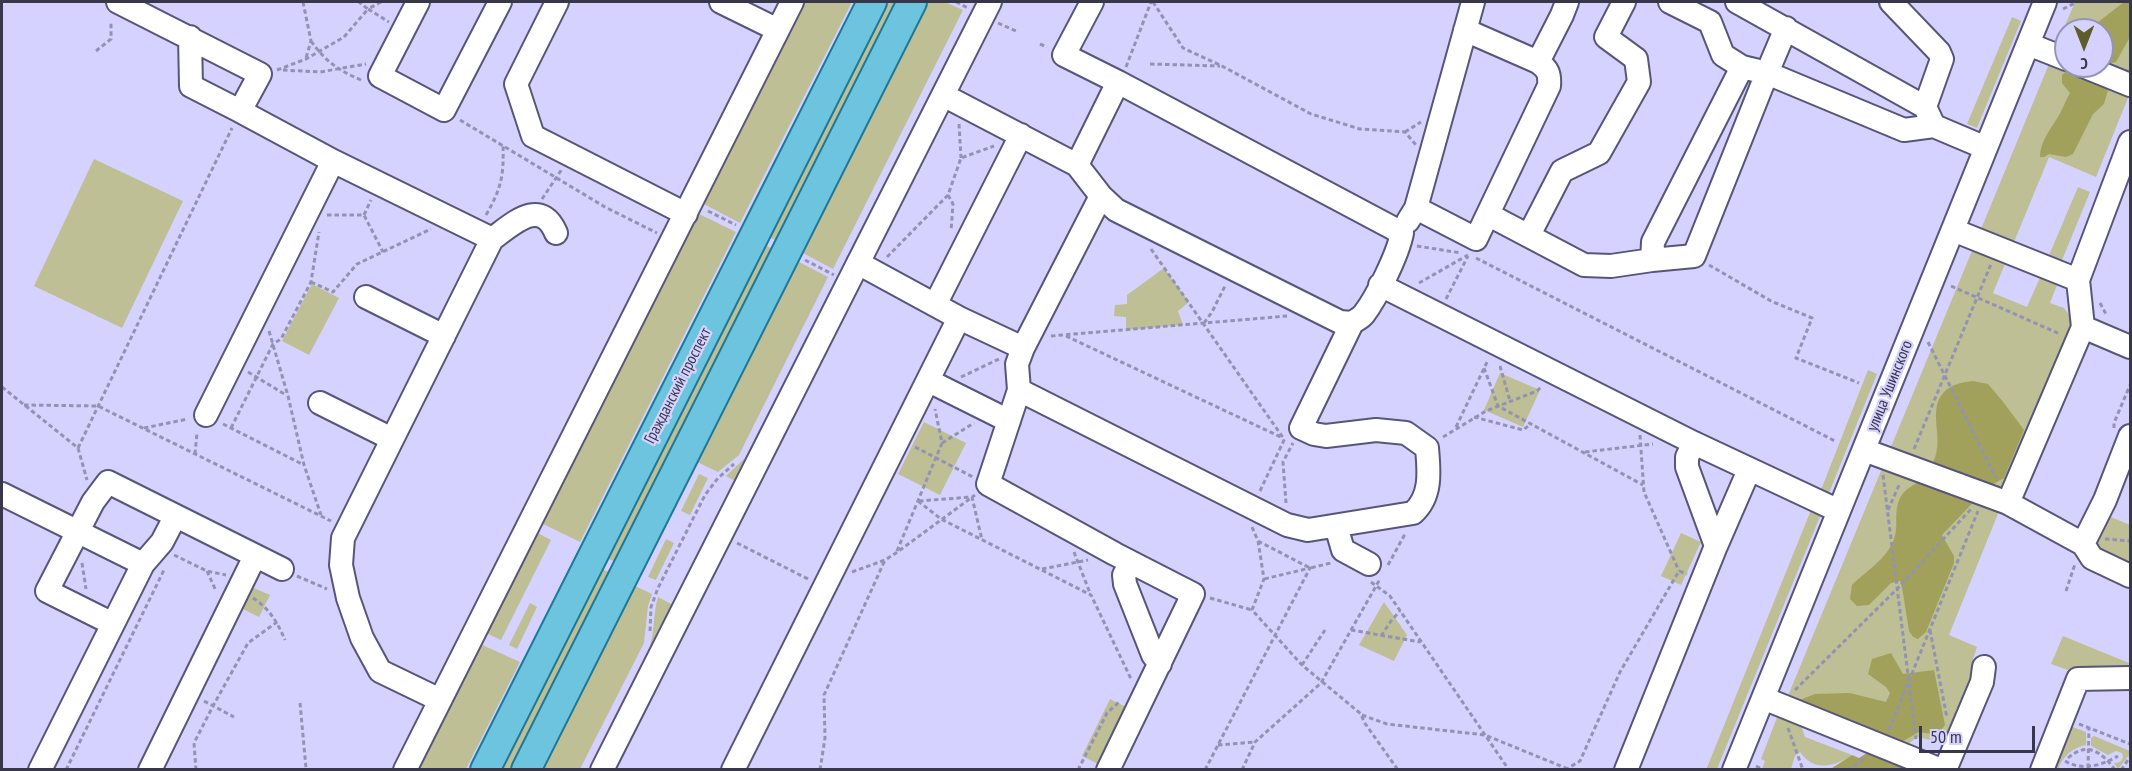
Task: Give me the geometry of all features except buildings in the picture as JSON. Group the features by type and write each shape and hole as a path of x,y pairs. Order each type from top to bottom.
{"main road":[{"name":"Гражданский проспект","path":"485,770 872,2"},
{"path":"526,770 912,2"}],"street":[{"path":"418,2 380,76 444,110 500,2"},
{"path":"557,2 516,84 533,136 571,156 697,212"},
{"path":"721,2 778,30"},
{"path":"405,770 697,212 792,2"},
{"path":"1092,2 1064,56 1122,75 1401,238"},
{"path":"1019,390 1287,525 1308,530 1413,513 1421,506 1429,480 1427,448 1406,433 1377,430 1326,436 1301,428 1352,323 1363,316 1390,290 1401,238 1416,208 1473,2"},
{"path":"1538,62 1567,2"},
{"path":"1529,235 1562,171 1599,153 1639,82 1636,59 1603,43 1624,2"},
{"path":"1670,2 1710,22 1723,55 1743,67 1767,72 1904,130 1930,117"},
{"path":"1737,2 1786,28 1930,117 1986,148"},
{"path":"1891,2 1939,52 1942,59 1930,117"},
{"name":"улица Ушинского","path":"1745,768 1772,702 1839,511 1872,452 1953,230 2028,44 2054,5"},
{"path":"602,770 865,267 943,95 991,10"},
{"path":"115,11 190,37 269,72 240,111"},
{"path":"1489,215 1584,265 1611,267 1694,256 1786,28"},
{"path":"1416,208 1476,239 1549,87 1550,77 1547,69 1538,62 1465,30"},
{"path":"190,37 191,86 333,161 484,236"},
{"path":"2028,44 2054,54"},
{"path":"1652,260 1653,242 1743,67"},
{"path":"1077,165 1122,75"},
{"path":"2113,78 2130,85"},
{"path":"943,95 1077,165 1101,196 1116,210 1340,322 1352,323"},
{"path":"935,305 1021,135"},
{"path":"2008,503 2080,334 2078,280 2130,142"},
{"path":"208,424 233,362 333,161"},
{"path":"1101,196 1017,364 1019,390 999,417 980,491 1194,594 1160,663 1132,699 1108,770"},
{"path":"440,700 380,671 362,638 348,598 341,566 343,538 444,336 484,236 524,216 534,214 552,223 556,233"},
{"path":"1953,230 2078,280"},
{"path":"865,267 959,318 1026,343"},
{"path":"1390,290 1691,442 1839,511"},
{"path":"366,297 444,336"},
{"path":"733,770 899,438 935,384 959,318"},
{"path":"2080,334 2130,347"},
{"path":"935,384 999,417"},
{"path":"320,403 392,439"},
{"path":"2083,544 2105,500 2122,434"},
{"path":"1691,442 1687,467 1716,546"},
{"path":"1872,452 2008,503 2083,544 2092,558 2130,576"},
{"path":"1626,770 1749,470"},
{"path":"113,624 47,591 93,502 108,482 282,569"},
{"path":"2,494 143,564"},
{"path":"40,770 143,564 162,542 175,517"},
{"path":"1336,526 1343,550 1376,574"},
{"path":"150,770 255,556"},
{"path":"1123,559 1125,584 1153,655 1160,663"},
{"path":"1772,702 1936,767 1958,739 1982,682 1984,667"},
{"path":"2057,765 2063,718 2078,679 2130,678"}],"path":[{"path":"303,2 311,41 306,59"},
{"path":"360,2 404,30"},
{"path":"269,72 306,59 344,37 368,9 381,2"},
{"path":"1122,75 1152,2"},
{"path":"1152,2 1183,48 1222,66 1311,114 1360,129 1405,132 1429,159"},
{"path":"2054,5 2077,2"},
{"path":"991,10 1016,31"},
{"path":"96,51 111,39 115,11"},
{"path":"269,72 320,72 388,60"},
{"path":"1150,64 1180,63 1222,66"},
{"path":"444,110 605,207 658,233"},
{"path":"78,448 240,111"},
{"path":"865,267 948,195 961,158 959,117"},
{"path":"961,158 1021,135"},
{"path":"484,236 504,170 503,146"},
{"path":"534,214 571,156"},
{"path":"697,212 738,226"},
{"path":"322,215 364,215 383,252"},
{"path":"311,282 333,292 357,264 451,219"},
{"path":"231,428 273,344 281,339 311,282 320,226"},
{"path":"1064,335 1284,439 1151,249 1160,231"},
{"path":"1401,238 1469,255 1835,441"},
{"path":"1887,512 1997,248"},
{"path":"1390,290 1469,255"},
{"path":"1439,314 1469,255"},
{"path":"1694,256 1771,301 1812,318 1796,358 1859,383"},
{"path":"799,257 841,278"},
{"path":"1204,323 1234,268"},
{"path":"1949,285 1977,298 2080,334"},
{"path":"2096,295 2106,316"},
{"path":"262,305 288,396 304,465 322,516"},
{"path":"896,553 942,443 935,384 1026,343 1064,335 1289,316"},
{"path":"1927,340 2008,503"},
{"path":"1455,429 1496,344"},
{"path":"1496,344 1502,376 1510,401"},
{"path":"233,362 288,396"},
{"path":"1484,368 1498,406 1643,485"},
{"path":"1427,448 1474,417 1537,391 1555,374"},
{"path":"2122,434 2114,423 2130,385"},
{"path":"2,387 78,448 93,502"},
{"path":"24,405 98,406 347,529"},
{"path":"1638,415 1644,492 1679,571 1702,581"},
{"path":"942,443 999,417"},
{"path":"1474,417 1523,430 1531,424"},
{"path":"142,428 208,424 231,428 304,465"},
{"path":"195,454 208,424"},
{"path":"1287,525 1283,462 1301,428"},
{"path":"899,438 936,458 980,491"},
{"path":"1583,452 1691,442"},
{"path":"1872,452 1887,512 1915,736 1936,767"},
{"path":"918,501 980,491"},
{"path":"737,543 824,585 885,560 980,491"},
{"path":"980,491 982,540"},
{"path":"1804,769 1772,702 1897,588 1985,493"},
{"path":"1848,770 1882,747 1985,493"},
{"path":"918,501 941,519 1091,595"},
{"path":"1252,507 1248,517 1258,542 1263,579 1252,610"},
{"path":"1242,770 1255,742 1321,683 1351,630 1376,574 1408,527 1413,513"},
{"path":"77,532 89,612"},
{"path":"1258,542 1310,568"},
{"path":"2066,591 2083,544"},
{"path":"172,554 241,584 277,622 285,640"},
{"path":"1040,570 1077,562 1123,559"},
{"path":"820,770 825,738 824,695 885,560"},
{"path":"1077,562 1138,695 1107,713 1078,770"},
{"path":"1263,579 1336,562"},
{"path":"66,770 167,564"},
{"path":"1205,770 1310,568"},
{"path":"282,569 348,598"},
{"path":"1194,594 1252,610 1302,665 1361,714 1387,724 1485,735 1567,769 1580,761 1620,672 1679,571"},
{"path":"1376,574 1509,770"},
{"path":"1381,636 1400,611"},
{"path":"196,770 194,743 213,706 248,643 277,622"},
{"path":"1930,629 1948,725 1952,735 1958,739"},
{"path":"1302,665 1325,630"},
{"path":"1351,630 1421,642"},
{"path":"187,694 234,717"},
{"path":"300,703 306,768"},
{"path":"1361,714 1364,722 1398,770"},
{"path":"2063,718 2130,744"},
{"path":"2088,769 2089,728"},
{"path":"1218,745 1255,742"},
{"path":"2057,765 2077,751 2088,749 2101,754 2115,770"},
{"path":"2057,765 2088,769 2118,756"},
{"path":"2121,770 2130,757"},
{"path":"1745,768 1764,770"}],"green space":[{"path":"800,2 852,2 740,223 700,202"},
{"path":"882,2 897,2 777,241 765,235"},
{"path":"927,2 945,2 963,10 833,269 801,252"},
{"path":"2075,2 2130,2 2130,77 2114,70 2114,18 2068,18"},
{"path":"969,15 972,16 842,275 839,273"},
{"path":"2012,17 2021,21 1977,128 1967,124"},
{"path":"2051,59 2054,60 2054,78 2095,78 2130,93 2096,177 2049,157 2012,247 1979,234"},
{"path":"94,159 183,201 122,328 34,286"},
{"path":"2078,187 2090,192 2060,265 2047,260"},
{"path":"695,212 736,232 580,542 539,522"},
{"path":"761,243 773,249 615,562 603,556"},
{"path":"1974,246 2007,259 1993,293 2027,307 2042,273 2059,280 2050,303 2064,308 2075,323 1949,635 1977,647 1972,662 1978,665 1944,743 1917,737 1902,749 1785,703"},
{"path":"797,261 828,277 739,455 718,472 695,461"},
{"path":"1164,268 1189,302 1178,311 1183,325 1126,330 1126,317 1114,316 1115,305 1127,304 1127,295"},
{"path":"836,279 839,280 737,482 726,476 745,458"},
{"path":"312,284 339,298 309,355 282,341"},
{"path":"1868,370 1877,374 1827,498 1819,495"},
{"path":"1500,373 1540,390 1523,427 1484,410"},
{"path":"924,422 966,443 940,495 898,474"},
{"path":"699,474 708,478 690,515 681,511"},
{"path":"1811,510 1821,514 1717,769 1706,770"},
{"path":"2111,517 2130,525 2130,562 2096,547 2106,521"},
{"path":"534,531 551,540 501,640 484,632"},
{"path":"1681,533 1701,542 1681,585 1661,576"},
{"path":"666,539 674,543 656,580 648,577"},
{"path":"598,567 609,572 510,769 496,770"},
{"path":"247,585 270,595 259,617 237,606"},
{"path":"633,585 652,594 648,606 644,643 580,769 540,770"},
{"path":"658,597 675,606 593,769 588,770 650,646"},
{"path":"1384,602 1407,635 1394,661 1359,645"},
{"path":"530,603 537,607 517,649 509,645"},
{"path":"2063,636 2129,663 2128,667 2068,670 2051,664"},
{"path":"478,643 520,662 466,769 414,770"},
{"path":"1110,699 1126,707 1098,764 1082,756"},
{"path":"1778,715 1801,725 1805,737 1852,755 1837,763 1823,766 1811,762 1800,752 1795,756 1791,769 1762,769 1765,761 1761,759"},
{"path":"2070,726 2086,732 2086,745 2069,753 2058,769 2052,769"},
{"path":"2094,736 2130,751 2118,769 2114,763 2120,762 2123,758 2122,753 2116,751 2108,755 2091,746 2091,738"}],"shaded area":[{"path":"2124,2 2130,2 2130,37 2114,63 2114,18 2103,18"},
{"path":"2062,78 2092,78 2104,83 2108,90 2104,104 2093,114 2073,154 2066,157 2049,154 2040,157 2045,137 2070,93 2062,83"},
{"path":"1973,381 1988,384 2024,430 2004,478 1988,487 1942,535 1954,556 1954,563 1926,632 1918,639 1913,637 1909,631 1900,581 1891,583 1869,605 1857,606 1850,599 1852,585 1876,564 1891,546 1900,498 1907,489 1928,474 1936,454 1938,438 1936,414 1939,399 1950,387"},
{"path":"1891,653 1903,674 1934,670 1945,725 1938,735 1919,732 1900,743 1797,701 1815,694 1850,693 1886,702 1890,693 1886,687 1868,674 1872,659"},
{"path":"1870,751 1919,770 1829,770 1852,755 1859,758"}]}
